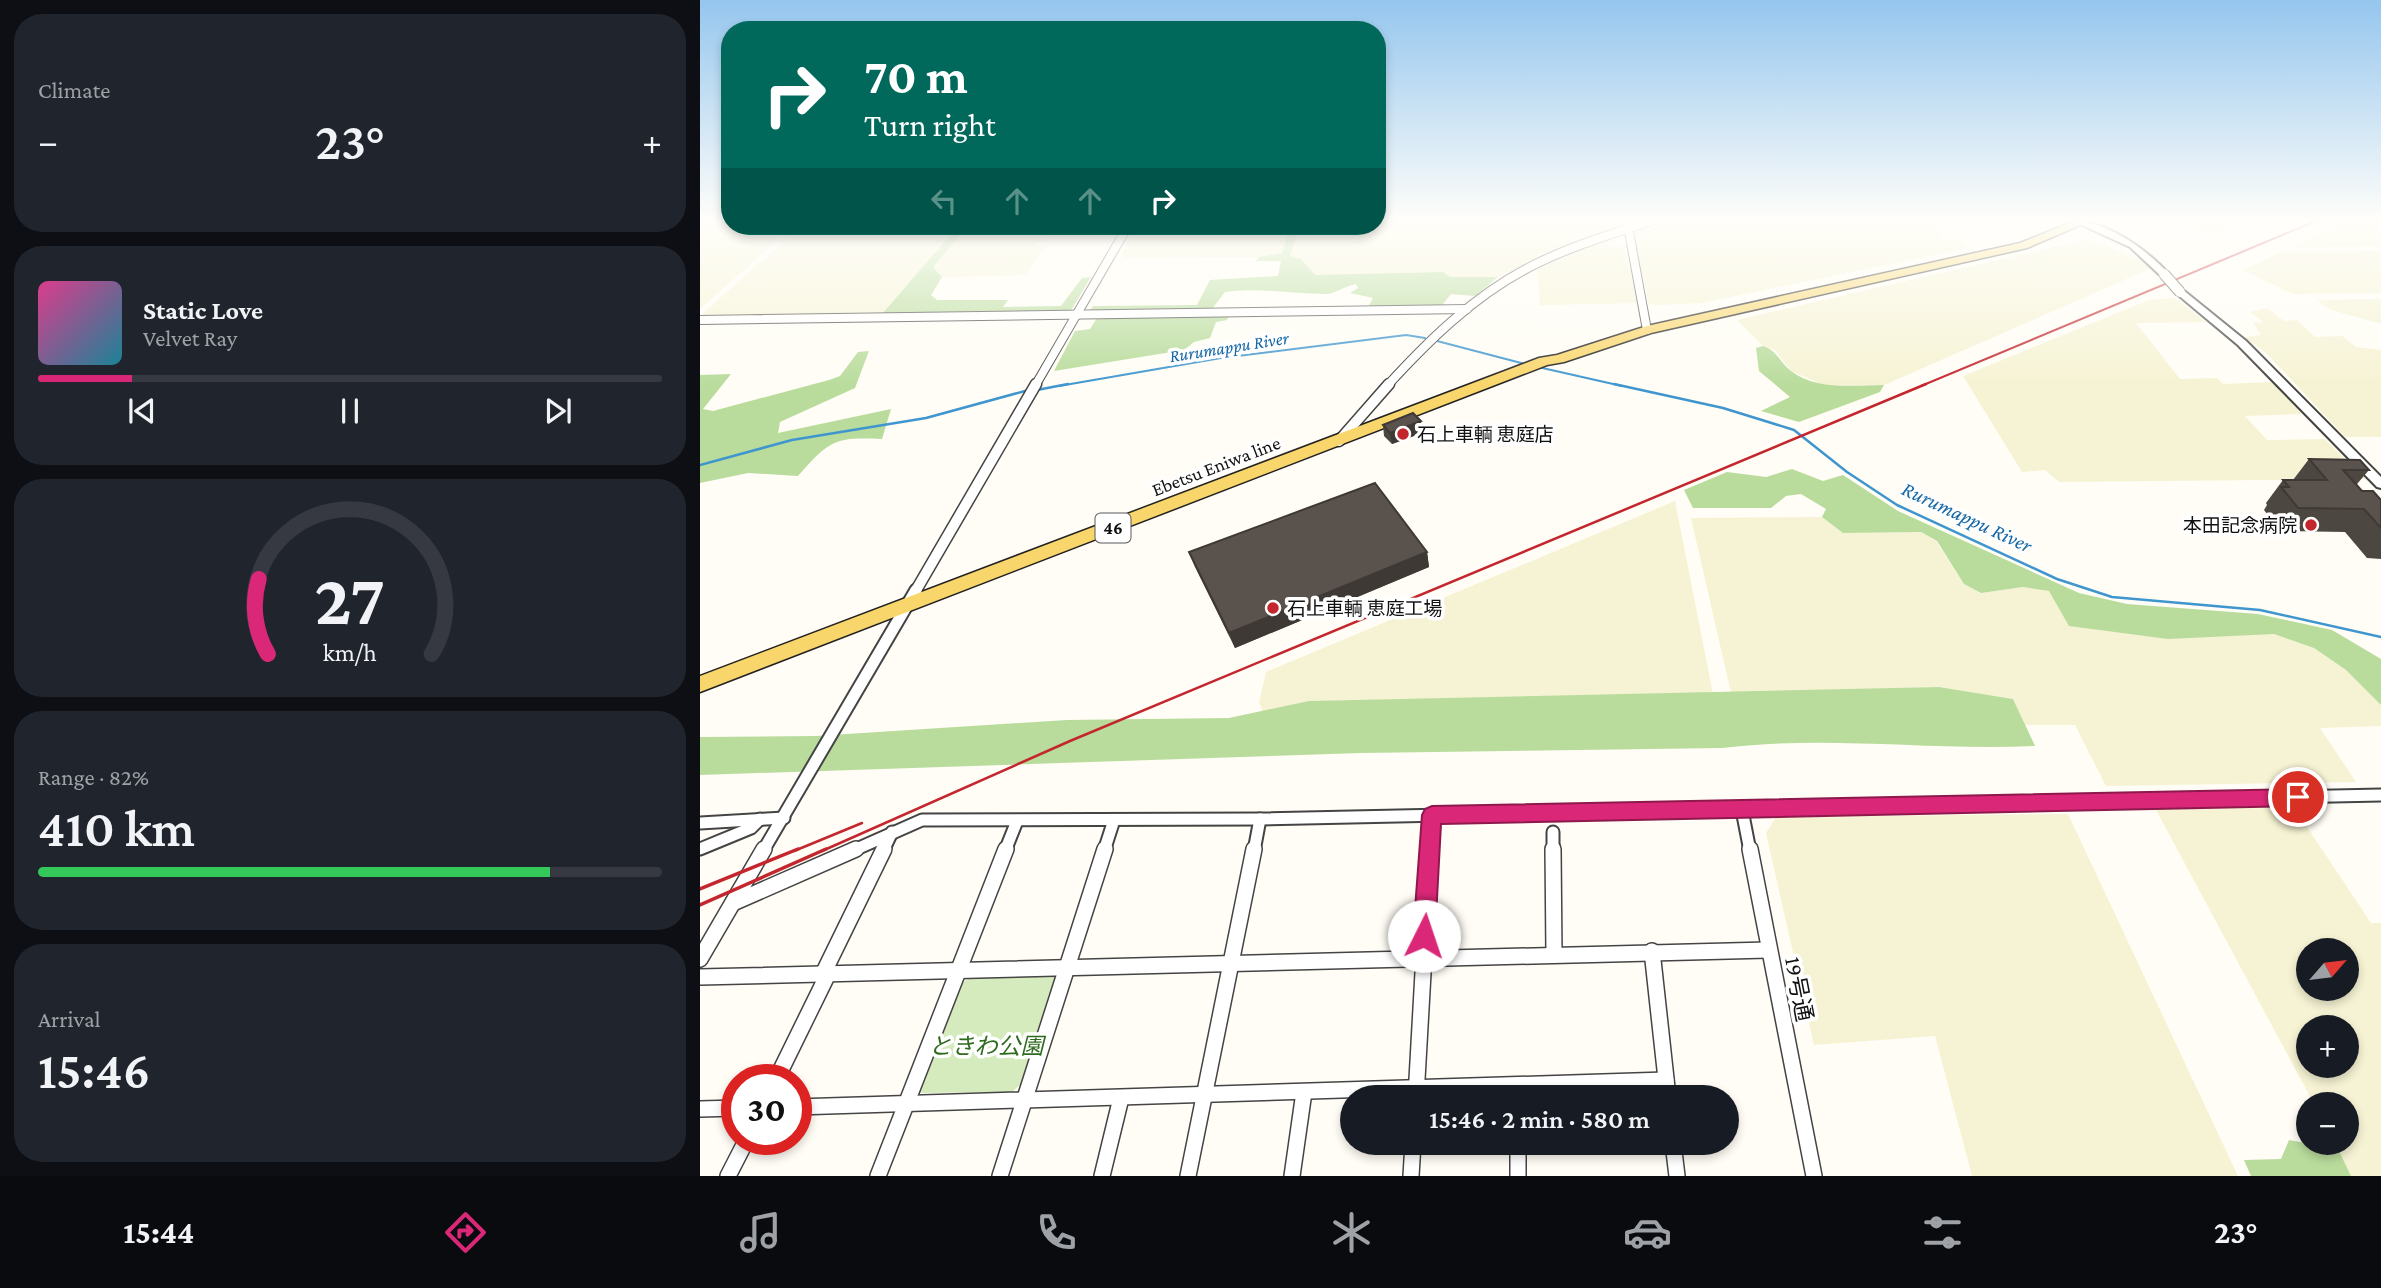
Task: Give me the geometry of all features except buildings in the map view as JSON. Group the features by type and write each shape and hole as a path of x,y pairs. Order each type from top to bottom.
{"main road":[{"name":"Ebetsu Eniwa line","path":"700,684 1547,360 1559,359 1646,327 1886,276"}],"street":[{"path":"700,959 1099,276"},
{"path":"1339,441 1396,373 1467,309 1516,276"},
{"path":"1636,276 1646,327"},
{"path":"2166,276 2180,292 2242,343 2380,482"},
{"path":"700,320 1467,309"},
{"path":"733,903 922,820 1260,820 2381,796"},
{"name":"19号通","path":"1742,810 1814,1176"},
{"path":"1416,1085 1432,815"},
{"path":"700,823 784,818"},
{"path":"700,849 751,828 760,820"},
{"path":"1000,1176 1114,820"},
{"path":"1188,1176 1260,820"},
{"path":"878,1176 1017,821"},
{"path":"783,1064 892,832"},
{"path":"1553,832 1554,955"},
{"path":"700,977 824,976 1066,967 1768,950"},
{"path":"1652,951 1667,1085"},
{"path":"1598,1085 1666,1080"},
{"path":"1292,1176 1304,1092"},
{"path":"812,1107 1340,1092"},
{"path":"1102,1176 1121,1098"},
{"path":"700,1109 721,1108"},
{"path":"728,1176 739,1155"},
{"path":"1411,1176 1412,1155"},
{"path":"1518,1155 1518,1176"},
{"path":"1674,1155 1677,1176"}],"shaded area":[{"path":"700,276 737,276 700,309"},
{"path":"745,276 915,276 882,314 700,316"},
{"path":"1448,276 1500,276 1498,277"},
{"path":"1538,276 1631,276 1637,303 1540,305"},
{"path":"1643,276 1833,276 1701,303 1649,304"},
{"path":"1929,276 2133,276 1884,385 1826,386 1791,371 1775,350 1763,346 1737,320"},
{"path":"2255,276 2381,276 2381,293 2293,294"},
{"path":"2175,298 2206,322 2136,323 2180,379 2217,378 2223,384 2272,382 2302,414 2245,416 2267,440 2325,439 2366,479 2059,482 2045,470 2022,472 1963,376 2149,300"},
{"path":"2381,299 2381,324 2329,309 2317,300"},
{"path":"2267,308 2284,321 2297,320 2315,337 2342,336 2356,347 2381,350 2381,437 2345,437 2265,352 2244,337 2261,335 2253,323 2263,322 2250,312"},
{"path":"1675,501 1713,694 1309,701 1263,712 1259,702 1266,672"},
{"path":"1822,517 1843,533 1921,532 1936,541 1964,584 1981,593 2023,587 2049,591 2245,634 2274,634 2314,648 2346,670 2381,705 2381,726 2320,728 2356,782 2106,786 2075,725 2025,725 2013,699 1939,687 1731,693 1691,518"},
{"path":"2293,806 2371,923 2381,923 2381,1176 2351,1176 2340,1155 2359,1155 2359,1092 2308,1092 2300,1078 2359,1078 2359,1015 2296,1015 2296,1070 2155,808"},
{"path":"2068,814 2238,1176 1972,1176 1935,1036 1814,1045 1766,833 1776,817"}],"green space":[{"path":"915,276 941,276 931,295 937,300 1008,300 1003,307 1061,306 1082,278 1091,277 1070,312 882,314"},
{"path":"1278,276 1498,277 1475,296 1451,294 1442,305 1368,307 1373,298 1350,293 1358,288 1356,284 1325,294 1262,290 1225,292 1212,309 1089,312 1093,306 1197,305 1210,280"},
{"path":"1230,314 1227,320 1216,322 1210,338 1194,342 1184,350 1054,371 1075,331 1090,329 1099,315"},
{"path":"1763,346 1772,351 1791,371 1812,382 1836,386 1884,385 1880,392 1799,422 1761,411 1790,397 1759,371 1756,348"},
{"path":"869,351 855,388 780,422 778,433 891,409 882,439 853,439 834,443 798,476 748,473 700,483 700,375 731,374 703,409 713,411 840,376 858,352"},
{"path":"1792,469 1823,481 1843,475 1898,511 2079,593 2127,604 2258,614 2332,630 2381,659 2381,705 2346,670 2314,648 2274,634 2168,639 2069,626 2049,591 2023,587 1981,593 1964,584 1937,541 1921,532 1843,533 1822,517 1826,509 1801,494 1786,496 1771,508 1693,508 1684,490 1727,472 1766,477"},
{"path":"1939,687 2013,699 2035,746 1800,743 1722,748 1361,753 700,775 700,737 816,736 1067,720 1229,718 1309,701"},
{"name":"ときわ公園","path":"1057,975 1021,1084 1012,1092 917,1093 961,984 969,978"},
{"path":"2289,1140 2296,1141 2296,1155 2341,1155 2351,1176 2251,1176 2244,1160 2281,1159"}],"waterway":[{"name":"Rurumappu River","path":"1059,386 1221,358 1406,335 1425,338"},
{"name":"Rurumappu River","path":"1437,341 1525,364"},
{"name":"Rurumappu River","path":"1538,367 1622,386"},
{"name":"Rurumappu River","path":"1037,390 1068,384"},
{"name":"Rurumappu River","path":"1614,384 1723,408 1794,430 1847,472 1897,505 2057,579 2112,597 2260,610 2381,637"},
{"name":"Rurumappu River","path":"700,465 792,440 926,418 1025,391"}],"railway":[{"path":"1921,386 2185,276"},
{"path":"822,851 1070,741 1926,384"},
{"path":"794,851 862,823"},
{"path":"700,889 798,849"},
{"path":"700,905 826,849"}],"place":[{"name":"石上車輌 恵庭店","path":"1403,434"},
{"name":"本田記念病院","path":"2311,525"},
{"name":"石上車輌 恵庭工場","path":"1273,608"}],"route":[{"path":"1424,936 1432,815 2298,797"}]}
